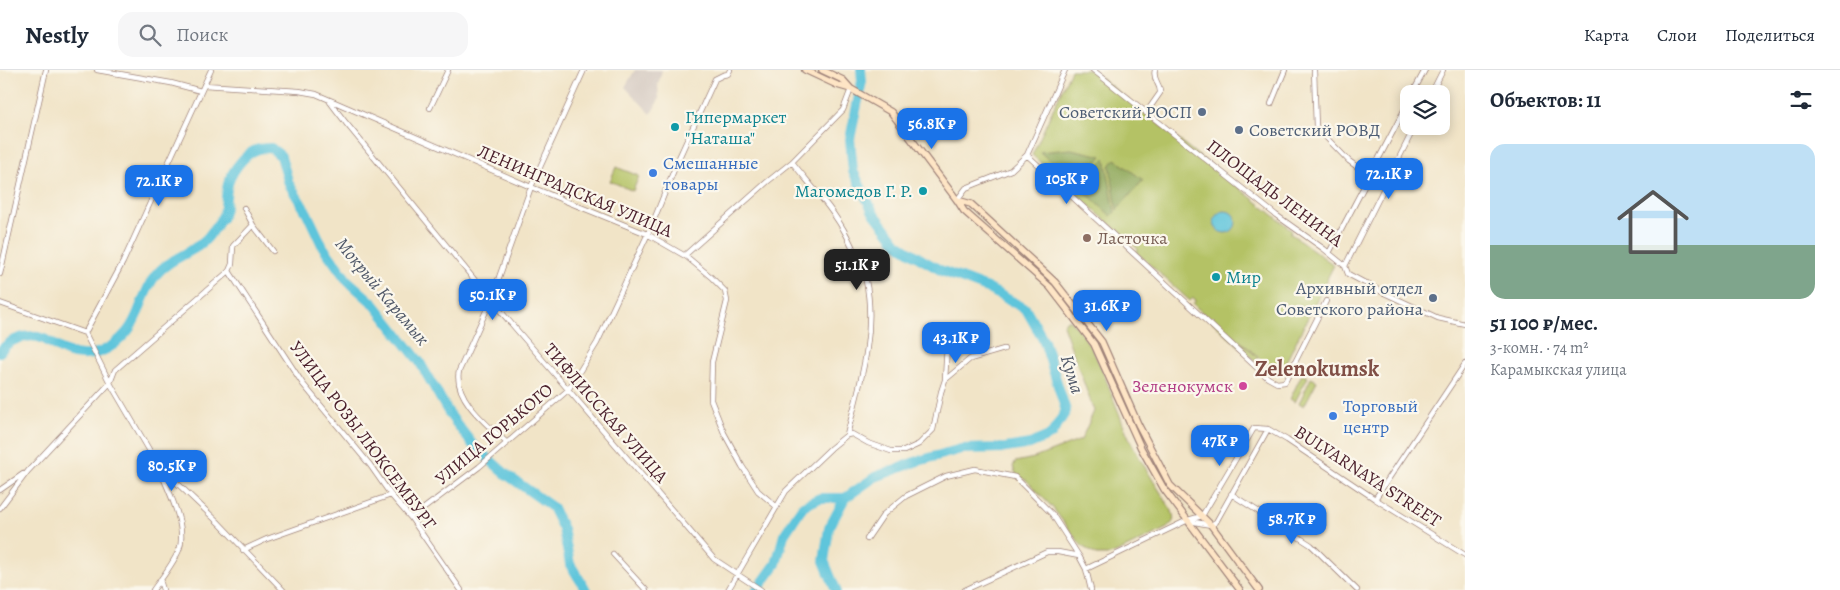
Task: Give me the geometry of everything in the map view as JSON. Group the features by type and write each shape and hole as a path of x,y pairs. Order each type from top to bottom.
{"street":[{"path":"0,274 46,70"},
{"path":"97,70 171,82 199,91"},
{"path":"85,333 123,262 199,91 211,70"},
{"path":"430,108 448,70"},
{"path":"507,443 469,407 457,379 491,300 531,187 584,70"},
{"name":"УЛИЦА ГОРЬКОГО","path":"411,518 479,467 568,390 597,343 715,79 728,74 730,70"},
{"path":"805,70 837,85 851,89 891,112 964,211 1050,288 1094,344 1141,448 1164,489 1240,590"},
{"path":"822,70 843,80 851,89"},
{"path":"957,200 966,188 1011,170 1027,155 1065,70"},
{"name":"ПЛОЩАДЬ ЛЕНИНА","path":"1093,70 1276,215 1329,253 1345,266 1348,274 1380,292 1438,318 1465,324"},
{"path":"1146,112 1161,90 1154,78 1155,70"},
{"path":"1271,104 1284,70"},
{"path":"1314,70 1316,127 1349,161 1370,176"},
{"path":"1417,85 1425,70"},
{"path":"1436,85 1443,70"},
{"name":"ЛЕНИНГРАДСКАЯ УЛИЦА","path":"204,85 299,91 316,94 531,187 647,234 685,255 712,277 725,291 727,301 712,362 711,400 724,433 742,466 758,491 776,507"},
{"path":"685,255 766,182 792,162 843,110 851,89"},
{"name":"ТИФЛИССКАЯ УЛИЦА","path":"329,100 346,124 491,300 714,559 761,590"},
{"path":"1329,253 1400,118"},
{"path":"1345,266 1410,135"},
{"path":"1027,155 1272,381 1277,383 1285,382 1290,375 1326,301"},
{"path":"792,162 847,236 866,281 869,311 868,342 862,376 847,436"},
{"path":"957,200 971,204 1055,282 1102,342 1138,424 1170,485 1211,526 1259,590"},
{"path":"244,208 253,225 273,251"},
{"path":"0,508 28,471 110,383 115,370 229,271 232,264 233,246 253,225"},
{"name":"УЛИЦА РОЗЫ ЛЮКСЕМБУРГ","path":"229,271 303,384 411,518 461,590"},
{"path":"0,303 85,333 91,342 100,365 158,465 174,504 181,535 179,550 153,590"},
{"path":"728,590 786,491 847,436 852,434 868,443 891,451 904,451 920,444 933,430 945,380 947,345"},
{"path":"945,380 970,358 1004,348"},
{"path":"1376,499 1465,364"},
{"name":"BULVARNAYA STREET","path":"1202,516 1254,428 1268,429 1465,554"},
{"path":"1211,526 1216,522 1268,429"},
{"path":"158,465 284,590"},
{"path":"867,539 884,514 906,496 946,476 976,469 1015,477 1052,514 1086,569 1091,590"},
{"path":"0,490 28,471"},
{"path":"1231,494 1312,545 1357,590"},
{"path":"243,550 267,539 391,495"},
{"path":"1086,569 1188,520 1202,516"},
{"path":"1188,520 1211,526"},
{"path":"965,590 1047,552 1079,556"},
{"path":"612,554 646,590"},
{"path":"160,580 163,590"}],"shaded area":[{"path":"635,70 662,70 658,85 659,99 651,114 625,87"}],"green space":[{"path":"1071,70 1091,70 1292,230 1290,233 1334,265 1284,366 1279,369 1270,367 1239,340 1258,358 1255,361 1193,304 1196,300 1193,298 1190,301 1136,252 1138,249 1032,155"},
{"path":"1071,149 1102,156 1077,185 1040,152"},
{"path":"1105,158 1115,212 1111,216 1080,187"},
{"path":"1115,159 1143,180 1117,210 1110,166"},
{"path":"616,167 639,176 633,191 610,181"},
{"path":"1067,320 1070,320 1081,333 1099,362 1131,442 1172,511 1173,521 1167,528 1110,555 1096,555 1082,546 1052,507 1026,480 1017,476 1013,467 1015,462 1034,458 1081,440 1094,411 1063,325"},
{"path":"1302,374 1308,377 1295,402 1290,399"},
{"path":"1311,378 1317,381 1304,406 1299,403"}],"water":[{"path":"1225,211 1233,214 1236,222 1233,230 1225,233 1217,230 1214,222 1217,214"}],"waterway":[{"name":"Кума","path":"836,590 824,561 829,528 845,498 875,477 915,462 961,449 1006,448 1030,444 1051,435 1066,411 1044,341 1026,309 987,288 942,271 921,259 898,244 873,212 853,171 850,139 862,81 861,70"},
{"name":"Мокрый Карамык","path":"0,352 14,340 32,336 44,339 67,352 84,355 100,352 115,344 132,325 151,282 161,269 203,243 218,223 223,215 229,181 240,163 256,150 271,148 281,156 289,184 307,213 323,247 347,280 374,304 419,361 450,415 473,445 507,475 552,507 563,529 570,564 586,590"},
{"name":"Мокрый Карамык","path":"757,590 776,564 784,535 803,506 820,498 845,498"}],"place":[{"name":"Советский РОСП","path":"1202,112"},
{"name":"Гипермаркет \"Наташа\"","path":"675,127"},
{"name":"Советский РОВД","path":"1239,130"},
{"name":"Смешанные товары","path":"653,173"},
{"name":"Магомедов Г. Р.","path":"923,191"},
{"name":"Ласточка","path":"1087,238"},
{"name":"Мир","path":"1216,277"},
{"name":"Архивный отдел Советского района","path":"1433,298"},
{"name":"Зеленокумск","path":"1243,386"},
{"name":"Торговый центр","path":"1333,416"}],"district":[{"name":"Zelenokumsk","path":"1317,368"}]}
